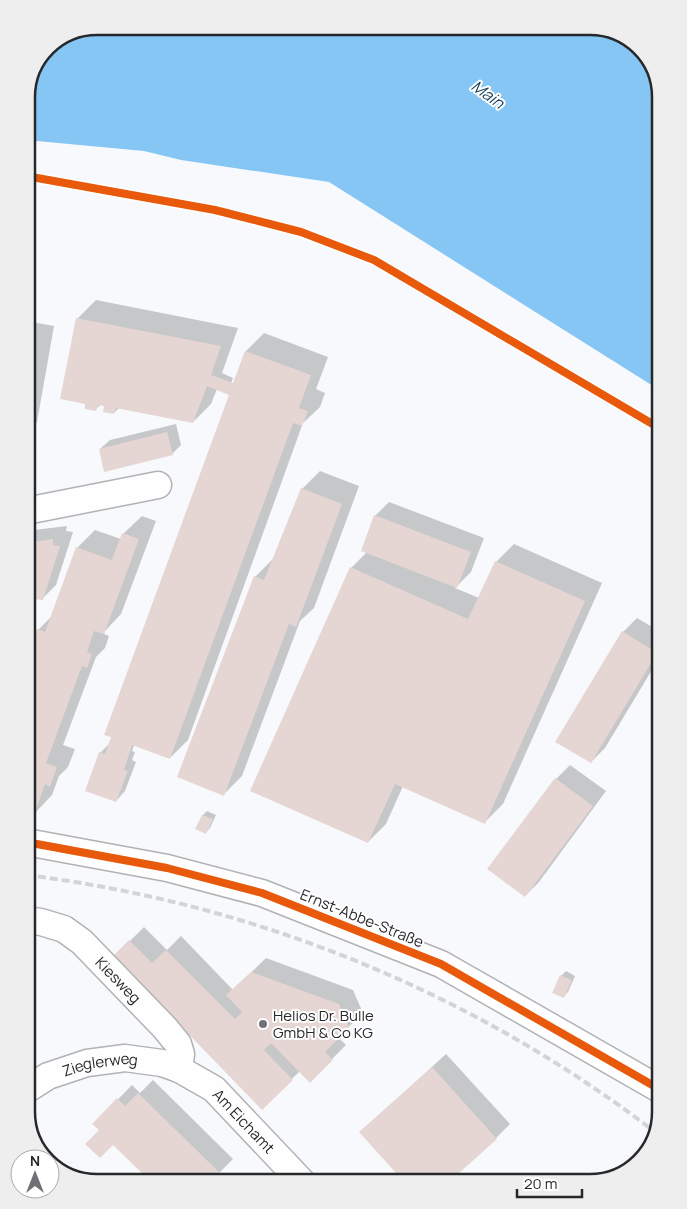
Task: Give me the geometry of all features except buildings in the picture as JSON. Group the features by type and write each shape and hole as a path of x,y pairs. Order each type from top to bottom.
{"street":[{"path":"35,509 158,485"},
{"name":"Ernst-Abbe-Straße","path":"35,844 167,868 262,893 441,964 652,1085"},
{"name":"Kiesweg","path":"35,921 64,929 82,942 178,1044 180,1054 179,1068"},
{"name":"Zieglerweg","path":"35,1084 48,1076 87,1064 125,1058 179,1068"},
{"name":"Am Eichamt","path":"179,1068 214,1089 294,1174"}],"water":[{"name":"Main","path":"97,35 594,35 618,41 631,50 642,62 651,85 652,385 329,182 181,160 144,151 35,141 35,93 37,81 41,69 62,45 85,36"}],"railway":[{"path":"35,876 111,888 194,907 277,932 357,962 436,997 512,1037 585,1082 650,1128"}],"cycle path":[{"path":"35,178 215,210 301,232 374,260 652,424"},
{"path":"35,844 167,868 262,893 441,964 652,1085"}],"place":[{"name":"Helios Dr. Bulle GmbH & Co KG","path":"263,1024"}]}
